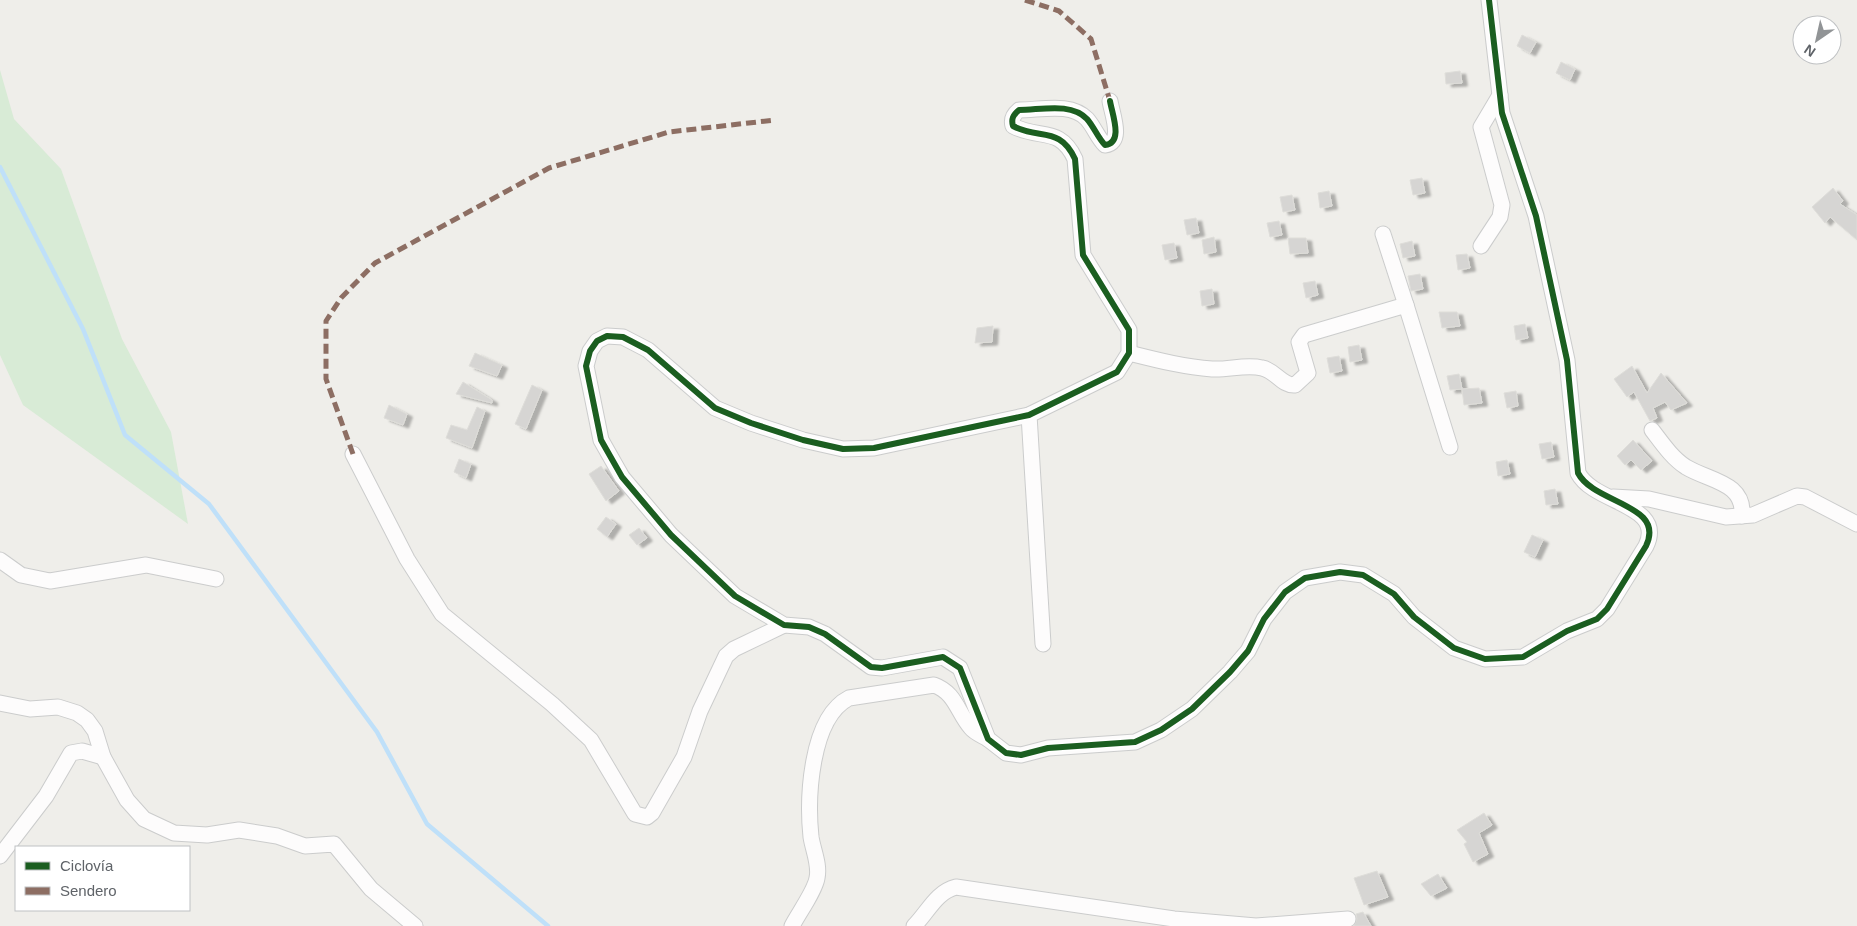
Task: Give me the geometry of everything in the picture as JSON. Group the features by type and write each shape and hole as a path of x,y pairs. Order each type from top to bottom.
{"street":[{"path":"792,926 817,879 811,836 811,767 826,724 839,703 849,698 934,684 943,688 952,696 972,729 1006,753 1021,755 1048,748 1134,742 1161,730 1192,709 1230,672 1248,651 1264,618 1285,592 1305,578 1340,572 1363,575 1394,594 1414,617 1454,648 1485,659 1523,656 1566,631 1597,619 1607,608 1646,546 1650,536 1650,527 1645,518 1588,486 1578,473 1568,360 1536,216 1502,113 1489,0"},
{"path":"1481,246 1500,217 1502,205 1481,127 1500,95"},
{"path":"784,626 735,596 671,535 622,476 601,440 586,366 590,351 597,341 607,336 623,338 648,350 715,408 751,423 803,440 843,449 874,448 1029,415 1117,372 1125,363 1129,353 1128,330 1083,255 1075,159 1069,146 1051,134 1022,131 1013,126 1012,121 1014,114 1019,110 1071,108 1080,112 1105,146 1111,145 1115,141 1116,134 1110,101"},
{"path":"1383,234 1450,447"},
{"path":"1129,353 1192,367 1215,369 1263,368 1274,372 1287,384 1295,385 1308,373 1300,342 1304,335 1406,305"},
{"path":"1029,415 1043,644"},
{"path":"1652,430 1667,450 1686,466 1737,494 1742,500 1742,516"},
{"path":"353,454 407,559 442,614 552,704 591,740 635,814 647,817 652,813 684,757 700,711 726,656 734,649 784,626 809,627 825,634 871,667 882,668 943,657 953,662 960,668 964,676 988,739"},
{"path":"1604,496 1649,500 1726,517 1753,515 1798,496 1805,497 1857,524"},
{"path":"0,560 21,575 50,581 146,565 216,579"},
{"path":"0,703 30,709 58,707 77,713 87,720 95,731 103,757 128,800 144,819 174,833 207,835 239,830 277,836 305,846 334,844 371,889 415,926"},
{"path":"0,856 46,796 72,753 82,751 103,757"},
{"path":"914,926 939,896 948,889 956,887 1174,919 1256,926 1348,919"}],"green space":[{"path":"0,70 14,119 61,169 122,339 171,432 188,524 23,405 0,355"}],"building":[{"path":"1522,35 1536,42 1530,53 1517,46"},
{"path":"1561,62 1575,69 1570,80 1556,73"},
{"path":"1460,71 1462,83 1446,84 1445,73"},
{"path":"1422,178 1425,193 1413,195 1410,180"},
{"path":"1833,188 1843,201 1840,204 1857,215 1857,240 1830,217 1825,223 1812,207"},
{"path":"1329,191 1332,206 1320,208 1318,193"},
{"path":"1292,195 1295,210 1283,212 1280,197"},
{"path":"1196,218 1199,233 1187,235 1184,220"},
{"path":"1279,221 1282,235 1270,237 1267,223"},
{"path":"1214,237 1216,252 1204,254 1202,240"},
{"path":"1288,238 1306,238 1308,253 1290,254"},
{"path":"1412,241 1415,256 1403,258 1400,244"},
{"path":"1174,243 1177,258 1165,260 1162,245"},
{"path":"1467,254 1470,268 1458,270 1456,255"},
{"path":"1420,274 1423,289 1411,291 1408,276"},
{"path":"1315,281 1318,295 1306,298 1303,283"},
{"path":"1212,289 1214,304 1202,306 1200,291"},
{"path":"1439,312 1457,312 1460,326 1442,328"},
{"path":"1525,324 1528,338 1516,340 1514,326"},
{"path":"993,326 992,342 975,343 977,328"},
{"path":"1359,345 1362,360 1350,362 1348,347"},
{"path":"475,353 502,365 497,376 469,366"},
{"path":"1339,356 1342,371 1330,373 1327,358"},
{"path":"1632,366 1647,393 1661,373 1687,403 1671,410 1665,402 1653,408 1657,418 1650,421 1634,392 1627,397 1614,379"},
{"path":"1459,374 1462,389 1450,390 1447,376"},
{"path":"463,382 492,400 492,403 456,394"},
{"path":"532,385 542,390 526,429 515,424"},
{"path":"1479,388 1482,403 1464,405 1462,389"},
{"path":"1516,391 1518,406 1507,408 1504,393"},
{"path":"389,405 407,414 403,425 384,418"},
{"path":"477,407 485,411 472,448 446,438 451,425 467,430"},
{"path":"1633,440 1652,461 1641,470 1631,460 1625,465 1617,456"},
{"path":"1551,442 1554,457 1542,459 1539,444"},
{"path":"459,459 471,464 466,478 454,472"},
{"path":"1507,460 1510,474 1498,476 1496,462"},
{"path":"601,466 619,491 606,501 589,474"},
{"path":"1555,489 1558,504 1546,505 1544,491"},
{"path":"606,517 616,524 607,537 597,529"},
{"path":"639,528 647,538 637,545 629,535"},
{"path":"1532,535 1543,540 1535,557 1524,552"},
{"path":"1484,813 1492,825 1479,833 1488,854 1473,862 1464,844 1467,842 1457,830"},
{"path":"1377,871 1388,897 1364,905 1354,878"},
{"path":"1438,874 1447,888 1431,896 1421,884"},
{"path":"1363,912 1371,926 1354,926 1357,919 1356,914"}],"waterway":[{"path":"0,167 83,329 125,435 209,504 377,732 427,824 548,926"}],"marked path":[{"path":"1025,0 1059,11 1091,39 1110,101"},
{"path":"353,454 326,379 326,321 341,298 375,263 549,168 669,132 775,120"}],"cycle path":[{"path":"1110,101 1115,134 1111,143 1105,145 1087,119 1073,110 1055,108 1019,110 1014,115 1012,121 1013,126 1048,135 1063,142 1075,159 1083,255 1129,330 1129,353 1117,372 1029,415 874,448 843,449 803,440 751,423 715,408 648,350 623,337 607,336 597,341 590,351 586,366 601,440 622,477 671,535 735,596 784,625 809,627 825,634 871,667 882,668 943,657 960,668 988,739 1006,753 1021,755 1048,748 1135,742 1161,730 1192,709 1230,672 1248,651 1264,619 1285,592 1305,578 1340,572 1363,575 1394,594 1414,617 1454,648 1485,659 1523,657 1567,631 1597,619 1607,609 1646,546 1649,532 1646,521 1637,513 1598,492 1586,483 1578,473 1567,360 1536,216 1502,113 1489,0"}]}
